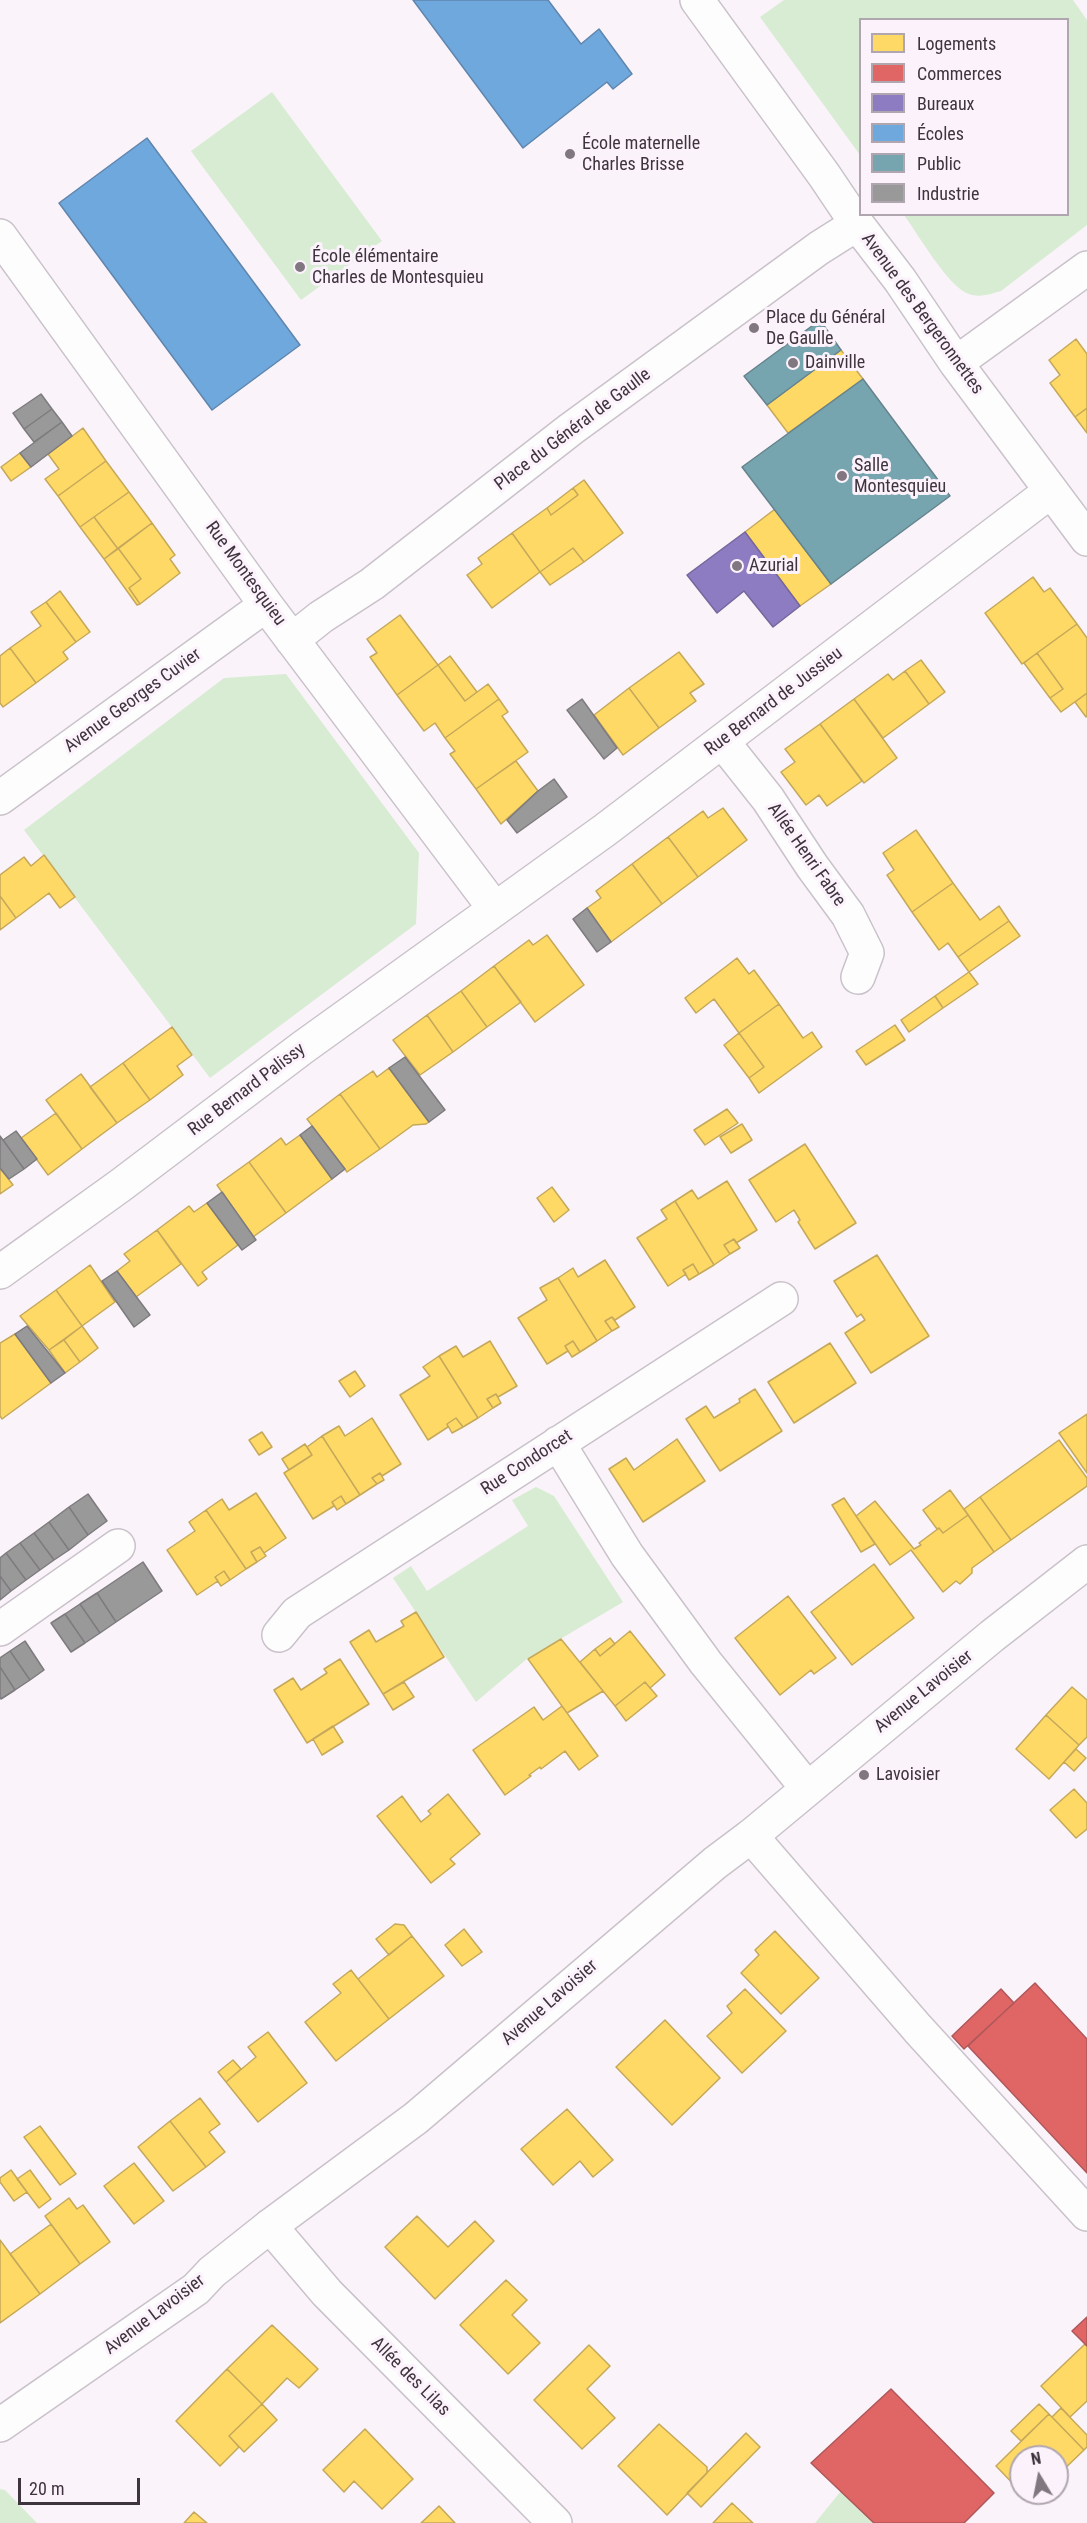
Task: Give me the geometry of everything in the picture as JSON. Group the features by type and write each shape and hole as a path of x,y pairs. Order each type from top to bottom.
{"street":[{"name":"Avenue des Bergeronnettes","path":"697,0 857,224 900,280 956,363 1087,539"},
{"name":"Place du Général de Gaulle","path":"292,640 372,584 571,429 819,248 857,224"},
{"name":"Rue Montesquieu","path":"4,252 495,909"},
{"path":"956,363 1087,268"},
{"name":"Rue Bernard de Jussieu","path":"495,909 722,741 1052,491"},
{"name":"Avenue Georges Cuvier","path":"0,798 266,605"},
{"name":"Allée Henri Fabre","path":"722,741 768,799 812,867 848,915 867,953 858,977"},
{"name":"Rue Bernard Palissy","path":"0,1272 121,1185 302,1048 495,909"},
{"name":"Rue Condorcet","path":"279,1635 297,1613 781,1299"},
{"path":"558,1443 627,1555 706,1663 807,1788"},
{"path":"0,1629 118,1546"},
{"name":"Avenue Lavoisier","path":"0,2426 196,2289 212,2272 270,2226 416,2118 662,1907 992,1636 1087,1562"},
{"path":"751,1836 918,2029 1087,2214"},
{"name":"Allée des Lilas","path":"270,2226 327,2293 555,2523"}],"green space":[{"path":"784,0 1073,0 1087,20 1087,225 1001,291 977,296 969,294 952,281 905,216 1069,216 1069,18 859,18 859,154 760,17"},
{"path":"272,92 382,241 301,300 191,151"},
{"path":"286,674 419,853 416,924 210,1078 24,830 224,678"},
{"path":"536,1487 554,1496 623,1602 528,1658 476,1702 393,1578 411,1566 427,1591 528,1526 512,1500"},
{"path":"0,2489 5,2490 37,2523 0,2523"},
{"path":"841,2491 874,2523 815,2523"}],"building: Logements":[{"path":"1076,339 1087,354 1087,408 1075,417 1050,383 1060,375 1049,360"},
{"path":"841,350 863,379 788,433 767,405"},
{"path":"1087,408 1087,433 1075,417"},
{"path":"83,428 106,461 58,496 45,479 59,469 48,454"},
{"path":"20,453 31,467 11,481 1,467"},
{"path":"106,461 129,492 80,527 58,496"},
{"path":"584,480 623,533 584,562 573,548 540,572 512,533 547,508 551,515 578,495 573,488"},
{"path":"573,488 578,495 551,515 547,508"},
{"path":"129,492 152,523 118,549 94,517"},
{"path":"775,509 831,584 800,606 745,532"},
{"path":"94,517 118,549 104,559 80,527"},
{"path":"152,523 175,555 170,559 180,573 140,604 129,588 141,579 118,548"},
{"path":"512,533 540,572 492,608 467,575 482,564 478,558"},
{"path":"118,548 141,579 129,588 140,604 137,605 104,559"},
{"path":"573,548 584,562 550,585 540,572"},
{"path":"1033,577 1044,592 1050,588 1077,624 1022,664 985,613"},
{"path":"60,591 90,632 76,642 46,602"},
{"path":"46,602 76,642 63,652 68,659 36,683 10,648 41,626 31,612"},
{"path":"400,615 438,665 397,695 370,657 377,653 367,639"},
{"path":"1077,624 1087,638 1087,693 1061,712 1050,698 1063,689 1037,653"},
{"path":"10,648 36,683 3,707 0,703 0,656"},
{"path":"679,652 704,684 690,693 696,701 659,728 629,688"},
{"path":"1037,653 1063,689 1050,698 1024,663"},
{"path":"450,656 477,692 465,701 438,665"},
{"path":"921,660 945,692 929,704 905,671"},
{"path":"438,665 465,701 488,684 499,699 445,738 435,723 424,731 397,695"},
{"path":"905,671 929,704 883,738 854,699 888,674 893,680"},
{"path":"629,688 659,728 623,755 594,715"},
{"path":"1087,693 1087,716 1086,717 1075,702"},
{"path":"499,699 508,712 502,716 528,752 476,789 450,754 455,751 445,738"},
{"path":"854,699 897,758 864,783 820,724"},
{"path":"820,724 862,781 827,806 819,795 806,805 781,772 795,762 785,749"},
{"path":"516,761 538,791 501,824 476,789"},
{"path":"723,808 747,840 698,877 668,837 703,811 708,818"},
{"path":"916,830 953,883 912,912 887,875 894,870 883,853"},
{"path":"668,837 698,877 662,904 632,864"},
{"path":"44,855 75,897 60,908 49,893 16,918 0,896 0,875 24,857 31,866"},
{"path":"632,864 662,904 611,942 587,908 601,898 596,891"},
{"path":"953,883 980,920 999,906 1009,921 958,957 948,943 939,950 912,912"},
{"path":"0,896 16,918 0,930"},
{"path":"1009,921 1020,936 969,972 958,957"},
{"path":"547,935 584,985 535,1022 494,966 529,940 533,945"},
{"path":"737,958 749,974 754,970 779,1004 739,1033 714,999 696,1013 685,998"},
{"path":"494,966 521,1002 487,1027 461,991"},
{"path":"969,972 978,984 943,1008 935,996"},
{"path":"461,991 487,1027 453,1052 427,1015"},
{"path":"935,996 943,1008 909,1032 901,1020"},
{"path":"779,1004 803,1038 812,1032 822,1047 759,1093 749,1078 764,1067 739,1033"},
{"path":"427,1015 453,1052 420,1075 393,1040"},
{"path":"895,1025 905,1040 866,1065 856,1051"},
{"path":"172,1027 192,1055 177,1066 183,1075 150,1100 123,1063"},
{"path":"739,1033 764,1067 749,1078 724,1045"},
{"path":"123,1063 150,1100 117,1123 90,1087"},
{"path":"389,1068 429,1122 413,1125 380,1149 340,1094 373,1071 377,1077"},
{"path":"81,1074 117,1123 82,1149 46,1100"},
{"path":"340,1094 380,1149 347,1172 307,1119"},
{"path":"727,1109 738,1123 705,1145 694,1130"},
{"path":"56,1113 82,1149 48,1175 21,1138"},
{"path":"742,1124 752,1140 731,1153 720,1137"},
{"path":"300,1135 332,1179 286,1213 249,1162 281,1138 286,1145"},
{"path":"805,1144 856,1223 815,1249 798,1222 800,1220 794,1210 776,1222 749,1180"},
{"path":"249,1162 286,1213 253,1237 217,1185"},
{"path":"0,1168 13,1185 0,1194"},
{"path":"727,1181 757,1230 736,1243 734,1239 724,1245 730,1254 714,1265 675,1201 692,1190 698,1199"},
{"path":"552,1187 569,1210 554,1222 537,1198"},
{"path":"675,1201 714,1265 699,1274 693,1264 683,1270 686,1274 668,1286 637,1238 667,1219 661,1210"},
{"path":"207,1203 238,1245 202,1272 207,1279 198,1286 157,1230 189,1206 194,1212"},
{"path":"157,1230 181,1264 136,1297 117,1271 130,1261 124,1254"},
{"path":"734,1239 740,1248 730,1254 724,1245"},
{"path":"877,1255 929,1336 871,1373 845,1333 865,1320 861,1314 857,1317 834,1281"},
{"path":"605,1260 635,1307 615,1320 612,1317 605,1321 612,1331 597,1341 558,1278 573,1268 578,1277"},
{"path":"693,1264 699,1274 689,1280 683,1270"},
{"path":"90,1265 115,1302 82,1326 56,1290"},
{"path":"558,1278 597,1341 580,1352 573,1341 565,1346 568,1351 547,1364 518,1318 547,1300 540,1288"},
{"path":"56,1290 82,1326 49,1350 20,1316"},
{"path":"612,1317 619,1327 612,1331 605,1321"},
{"path":"82,1326 98,1348 80,1362 64,1340"},
{"path":"15,1334 51,1383 2,1419 0,1416 0,1343"},
{"path":"64,1340 80,1362 65,1373 49,1350"},
{"path":"490,1341 517,1386 498,1397 496,1394 487,1399 493,1408 478,1418 439,1356 456,1346 463,1357"},
{"path":"573,1341 580,1352 572,1357 565,1346"},
{"path":"830,1343 856,1383 794,1423 768,1382"},
{"path":"439,1356 478,1418 463,1427 456,1418 447,1424 448,1427 428,1440 400,1395 430,1376 423,1367"},
{"path":"355,1371 365,1386 350,1397 339,1381"},
{"path":"755,1389 782,1431 720,1471 686,1419 706,1406 714,1418 740,1402 739,1399"},
{"path":"496,1394 501,1403 493,1408 487,1399"},
{"path":"1087,1414 1087,1473 1059,1433"},
{"path":"372,1418 401,1464 382,1476 380,1473 372,1478 377,1484 360,1495 322,1436 339,1426 345,1436"},
{"path":"456,1418 463,1427 452,1433 447,1424"},
{"path":"262,1432 272,1447 259,1455 249,1440"},
{"path":"322,1436 360,1495 346,1504 341,1496 332,1502 334,1506 313,1519 284,1473 312,1455 307,1447"},
{"path":"677,1439 705,1481 643,1522 609,1469 626,1458 634,1470"},
{"path":"1059,1440 1087,1478 1087,1486 1011,1540 980,1497"},
{"path":"305,1444 312,1455 289,1470 282,1459"},
{"path":"380,1473 384,1480 377,1484 372,1478"},
{"path":"950,1490 968,1515 943,1533 939,1528 937,1529 923,1510"},
{"path":"256,1493 286,1538 264,1553 260,1547 251,1552 257,1562 246,1569 206,1510 222,1499 229,1510"},
{"path":"341,1496 346,1504 337,1510 332,1502"},
{"path":"980,1497 1011,1540 994,1552 964,1509"},
{"path":"844,1498 875,1544 861,1552 832,1505"},
{"path":"875,1501 914,1549 939,1528 943,1533 968,1515 994,1552 972,1568 972,1573 960,1584 956,1581 943,1592 911,1550 890,1565 856,1516"},
{"path":"206,1510 246,1569 230,1580 224,1571 215,1577 218,1581 197,1595 167,1550 195,1531 189,1522"},
{"path":"260,1547 266,1556 257,1562 251,1552"},
{"path":"874,1564 914,1618 852,1665 811,1612"},
{"path":"224,1571 230,1580 221,1586 215,1577"},
{"path":"788,1596 836,1658 814,1674 811,1670 780,1695 735,1638"},
{"path":"416,1612 444,1657 383,1694 350,1642 369,1630 376,1642 404,1626 401,1621"},
{"path":"630,1631 665,1675 650,1688 645,1682 615,1706 580,1662 595,1649 600,1656"},
{"path":"610,1638 615,1644 600,1656 595,1649"},
{"path":"561,1639 603,1691 567,1713 528,1659"},
{"path":"340,1659 369,1704 307,1743 274,1690 293,1678 301,1690 327,1673 324,1669"},
{"path":"404,1682 414,1697 393,1710 383,1694"},
{"path":"645,1682 657,1696 626,1721 615,1706"},
{"path":"1072,1687 1087,1700 1087,1737 1079,1745 1046,1715"},
{"path":"562,1706 598,1756 579,1770 565,1751 529,1775 531,1776 505,1795 473,1750 534,1707 543,1720"},
{"path":"1046,1715 1079,1745 1049,1779 1016,1749"},
{"path":"333,1726 343,1742 322,1755 313,1739"},
{"path":"1076,1749 1086,1758 1074,1771 1064,1762"},
{"path":"1074,1789 1087,1803 1087,1829 1076,1838 1050,1810"},
{"path":"448,1794 480,1834 450,1859 455,1864 431,1883 377,1816 402,1796 421,1822 431,1814 428,1811"},
{"path":"395,1924 404,1925 412,1936 389,1955 376,1939"},
{"path":"464,1929 482,1952 462,1966 445,1945"},
{"path":"775,1931 819,1978 781,2014 741,1973 759,1955 755,1950"},
{"path":"412,1936 444,1976 389,2019 358,1979"},
{"path":"351,1970 389,2019 336,2061 305,2022 341,1993 333,1984"},
{"path":"745,1989 786,2031 742,2073 707,2036 732,2013 727,2006"},
{"path":"665,2020 720,2078 672,2125 616,2067"},
{"path":"268,2032 307,2083 258,2122 226,2082 256,2057 248,2047"},
{"path":"233,2060 241,2069 226,2082 218,2072"},
{"path":"200,2098 220,2124 209,2132 225,2152 206,2167 170,2121"},
{"path":"567,2109 613,2160 593,2177 580,2161 553,2185 521,2149"},
{"path":"170,2121 206,2167 173,2191 138,2147"},
{"path":"40,2126 76,2174 60,2185 24,2137"},
{"path":"134,2163 164,2201 134,2224 104,2186"},
{"path":"11,2170 27,2192 14,2201 0,2182 0,2178"},
{"path":"30,2170 51,2199 39,2208 17,2179"},
{"path":"69,2198 77,2209 83,2205 110,2242 80,2264 45,2216"},
{"path":"417,2216 448,2247 475,2221 494,2241 435,2299 385,2247"},
{"path":"51,2224 80,2264 40,2294 10,2254"},
{"path":"0,2240 40,2294 0,2323"},
{"path":"506,2280 527,2300 512,2315 540,2343 508,2374 460,2325"},
{"path":"272,2325 318,2369 299,2388 287,2378 262,2404 227,2369"},
{"path":"1085,2344 1087,2346 1087,2401 1070,2417 1041,2386"},
{"path":"589,2345 610,2366 587,2389 615,2418 582,2449 534,2400"},
{"path":"227,2369 262,2404 229,2436 239,2447 220,2466 176,2421"},
{"path":"262,2404 277,2420 244,2452 229,2436"},
{"path":"1039,2404 1049,2414 1021,2441 1011,2431"},
{"path":"1061,2408 1087,2435 1087,2447 1084,2450 1052,2417"},
{"path":"1049,2414 1084,2450 1069,2464 1069,2445 1017,2445"},
{"path":"659,2424 707,2467 707,2473 667,2515 618,2466"},
{"path":"365,2429 413,2479 382,2509 354,2481 344,2492 323,2470"},
{"path":"746,2433 760,2447 701,2507 687,2493"},
{"path":"1009,2453 1009,2480 996,2466"},
{"path":"732,2503 753,2523 713,2523"},
{"path":"439,2506 455,2523 421,2523"},
{"path":"194,2512 207,2523 184,2523"}],"building: Commerces":[{"path":"1035,1983 1087,2039 1087,2173 968,2046"},
{"path":"1001,1989 1014,2003 964,2049 952,2036"},
{"path":"1087,2317 1087,2346 1072,2331"},
{"path":"891,2389 994,2493 964,2523 874,2523 811,2463"}],"building: Bureaux":[{"path":"745,532 800,606 773,627 744,591 717,613 687,575"}],"building: Écoles":[{"path":"413,0 548,0 581,44 599,29 632,74 613,89 607,82 523,148"},
{"path":"147,138 300,345 212,410 59,203"}],"building: Public":[{"name":"Dainville","path":"820,320 841,350 767,405 744,376"},
{"name":"Salle Montesquieu","path":"863,379 950,496 831,584 742,467"}],"building: Industrie":[{"path":"41,394 52,409 24,429 13,413"},
{"path":"52,409 62,422 34,442 24,429"},
{"path":"62,422 72,436 31,467 20,453"},
{"path":"582,699 617,748 604,759 567,710"},
{"path":"554,779 567,797 517,833 507,820"},
{"path":"587,908 611,942 597,952 573,919"},
{"path":"405,1057 445,1110 429,1122 389,1068"},
{"path":"312,1126 345,1169 332,1179 300,1135"},
{"path":"16,1131 37,1159 24,1169 3,1140"},
{"path":"0,1136 24,1169 9,1179 0,1168"},
{"path":"222,1192 256,1240 242,1250 207,1203"},
{"path":"117,1271 150,1315 134,1327 102,1281"},
{"path":"27,1326 65,1373 51,1383 15,1334"},
{"path":"88,1494 107,1521 88,1535 69,1507"},
{"path":"69,1507 88,1535 69,1550 49,1522"},
{"path":"49,1522 69,1550 54,1560 34,1533"},
{"path":"34,1533 54,1560 40,1570 20,1543"},
{"path":"20,1543 40,1570 26,1580 6,1553"},
{"path":"6,1553 26,1580 11,1591 0,1576 0,1558"},
{"path":"143,1562 162,1591 116,1622 97,1593"},
{"path":"0,1576 11,1591 0,1600"},
{"path":"97,1593 116,1622 100,1633 80,1604"},
{"path":"80,1604 100,1633 85,1643 65,1614"},
{"path":"65,1614 85,1643 71,1652 51,1623"},
{"path":"25,1641 44,1670 30,1680 10,1651"},
{"path":"10,1651 30,1680 15,1690 0,1667 0,1658"},
{"path":"0,1667 15,1690 1,1699 0,1697"}],"place":[{"name":"École maternelle Charles Brisse","path":"570,154"},
{"name":"École élémentaire Charles de Montesquieu","path":"300,267"},
{"name":"Place du Général De Gaulle","path":"754,328"},
{"name":"Dainville","path":"793,363"},
{"name":"Salle Montesquieu","path":"842,476"},
{"name":"Azurial","path":"737,566"},
{"name":"Lavoisier","path":"864,1775"}]}
